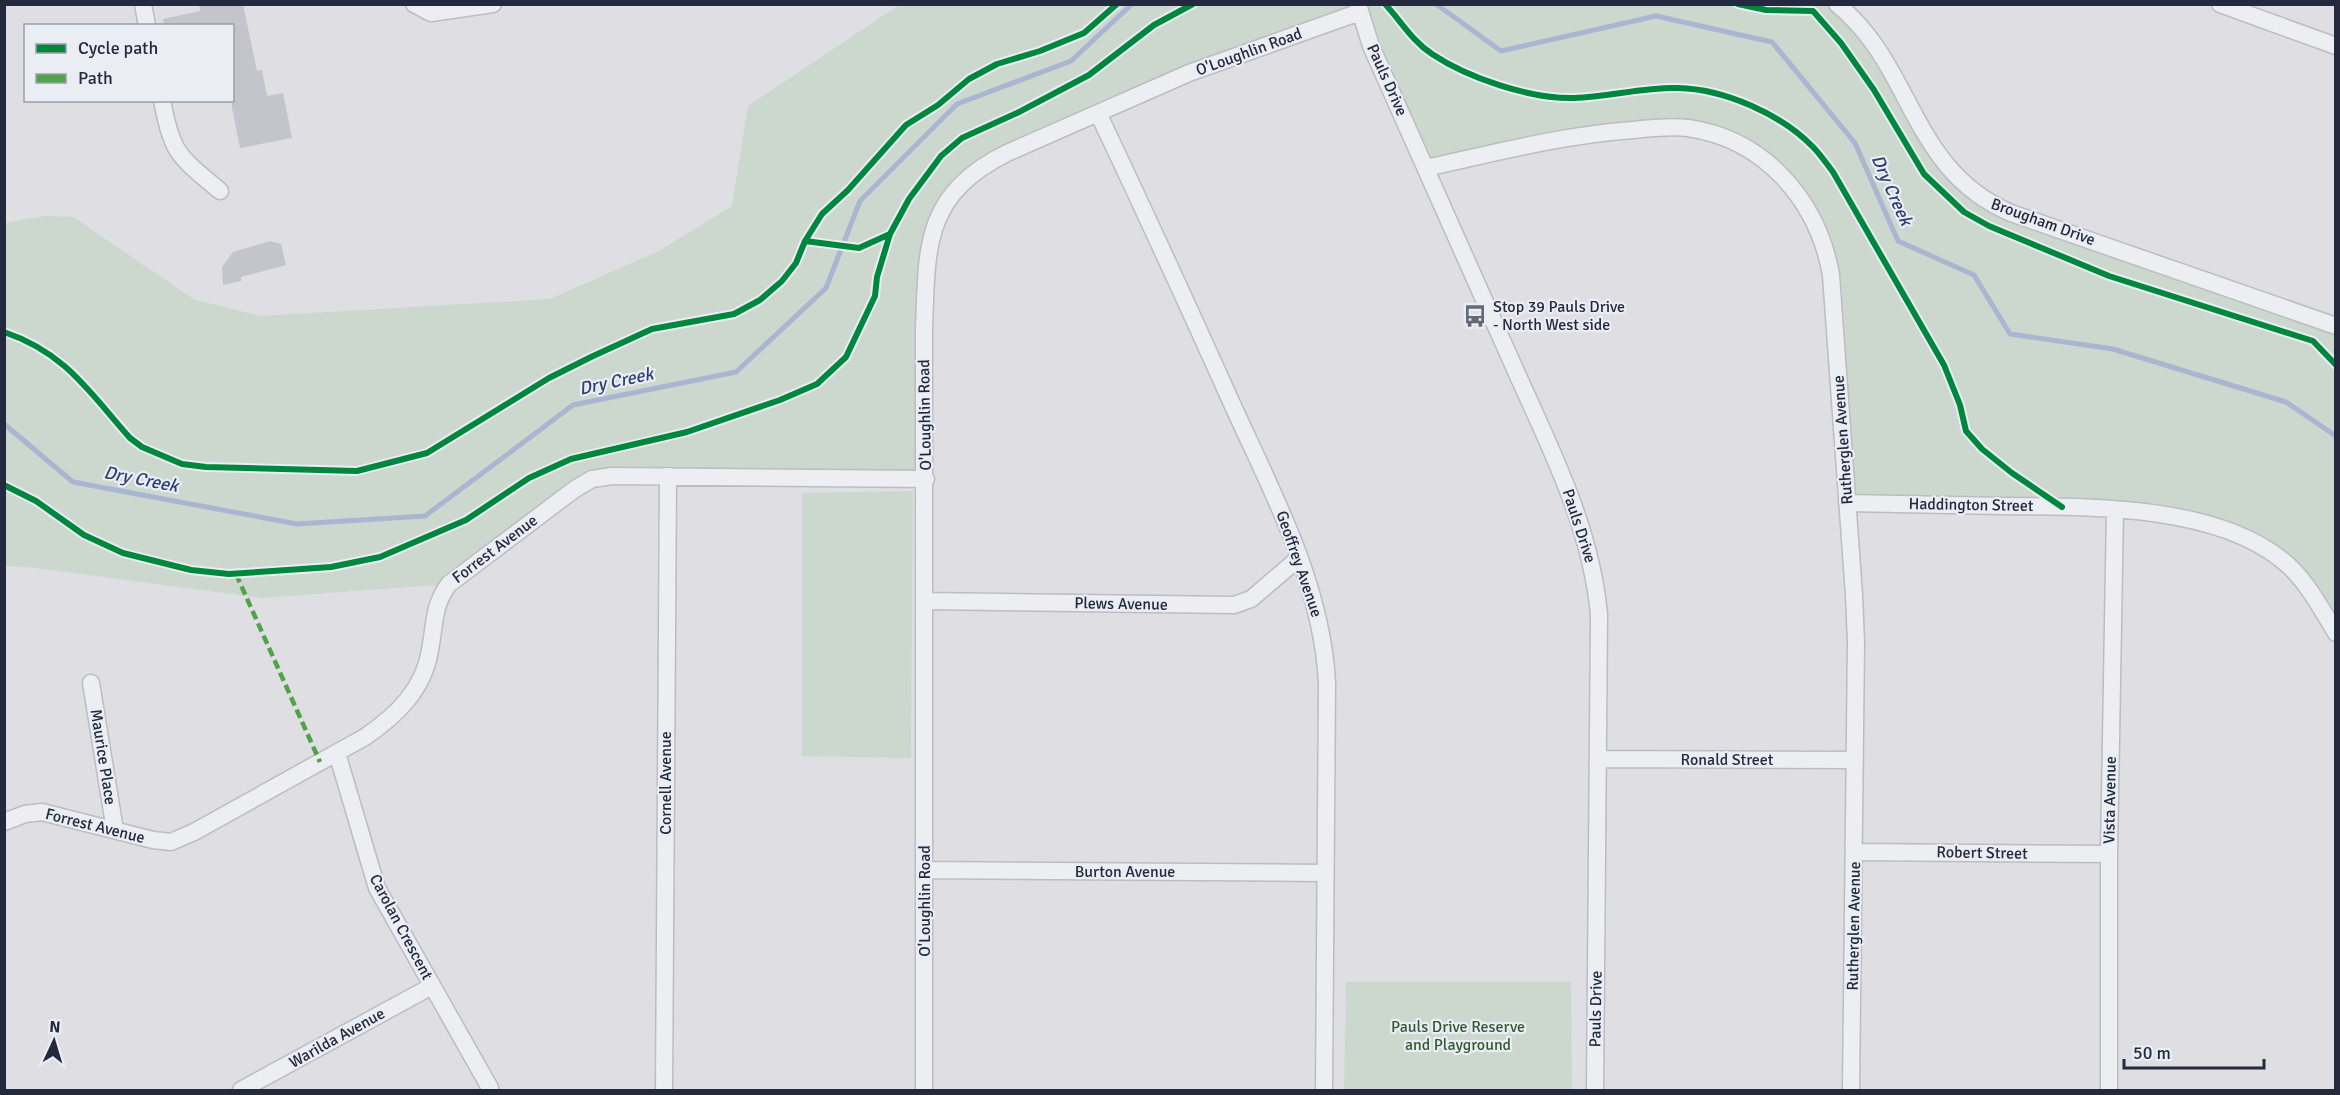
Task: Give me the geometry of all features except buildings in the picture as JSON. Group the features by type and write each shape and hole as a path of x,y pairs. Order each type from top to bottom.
{"street":[{"path":"143,4 147,24"},
{"path":"414,4 431,13 493,4"},
{"name":"Brougham Drive","path":"1837,4 1868,36 1943,163 1981,198 2011,213 2336,326"},
{"path":"2220,4 2336,46"},
{"name":"O'Loughlin Road","path":"924,1090 926,479 924,330 928,248 936,222 951,195 982,166 1189,74 1359,8"},
{"name":"Pauls Drive","path":"1359,8 1371,46 1577,511 1589,547 1599,615 1595,1090"},
{"path":"162,102 168,135 174,149 220,191"},
{"name":"Geoffrey Avenue","path":"1098,113 1160,243 1287,526 1317,610 1325,656 1324,1090"},
{"name":"Rutherglen Avenue","path":"1426,168 1582,135 1670,127 1699,130 1727,139 1755,154 1773,167 1804,202 1827,253 1848,503 1856,642 1851,1090"},
{"name":"Forrest Avenue","path":"4,822 25,814 42,812 153,840 171,842 181,839 337,753 390,720 415,690 428,660 437,601 457,577 585,482 612,476 926,479"},
{"name":"Cornell Avenue","path":"664,1090 668,476"},
{"name":"Haddington Street","path":"1848,503 2115,509 2201,523 2257,544 2294,570 2313,595 2336,633"},
{"name":"Vista Avenue","path":"2109,1090 2109,854 2115,509"},
{"name":"Plews Avenue","path":"926,602 1234,605 1251,599 1299,558"},
{"name":"Maurice Place","path":"91,683 115,830"},
{"name":"Carolan Crescent","path":"337,753 377,888 490,1090"},
{"name":"Ronald Street","path":"1598,759 1855,760"},
{"name":"Robert Street","path":"1855,852 2109,854"},
{"name":"Burton Avenue","path":"925,870 1325,873"},
{"name":"Warilda Avenue","path":"241,1090 432,986"}],"green space":[{"path":"899,5 1358,5 982,166 931,237 926,479 602,477 449,584 261,598 28,567 5,566 5,223 45,216 73,217 195,300 261,316 550,299 659,251 732,206 748,106"},
{"path":"1358,5 1834,5 1863,30 1968,189 2335,325 2335,634 2271,552 2147,512 1847,503 1828,262 1774,168 1727,139 1675,127 1426,168"},
{"path":"913,491 911,758 802,756 802,493"},
{"name":"Pauls Drive Reserve and Playground","path":"1346,982 1571,982 1572,1090 1344,1090"}],"waterway":[{"name":"Dry Creek","path":"4,424 73,482 297,524 425,516 573,405 736,372 826,288 860,201 957,104 1071,61 1132,4"},
{"name":"Dry Creek","path":"1436,4 1501,51 1656,16 1772,42 1855,143 1898,241 1974,275 2010,334 2113,349 2286,402 2336,436"}],"marked path":[{"path":"236,574 320,762"}],"cycle path":[{"path":"4,332 26,341 60,363 75,376 130,438 142,447 182,464 206,467 357,471 427,453 549,378 591,357 652,329 734,314 760,300 782,281 796,263 805,241 822,214 848,190 906,125 938,105 969,79 997,64 1040,51 1084,33 1117,4"},
{"path":"4,485 36,501 84,535 123,553 191,570 229,574 331,567 380,557 466,520 529,478 571,459 687,432 780,400 817,384 846,357 875,296 877,277 890,234 909,199 941,156 962,138 1017,113 1089,75 1154,25 1193,4"},
{"path":"1385,4 1413,37 1432,54 1481,79 1519,91 1574,98 1652,89 1696,89 1732,98 1751,106 1785,124 1800,135 1816,150 1833,172 1944,365 1960,405 1966,431 1982,449 2012,473 2062,507"},
{"path":"1738,4 1766,10 1813,11 1841,43 1874,90 1924,174 1964,212 1989,226 2109,276 2313,341 2336,365"},
{"path":"805,241 859,248 890,234"}],"place":[{"name":"Stop 39 Pauls Drive - North West side","path":"1475,316"}]}
